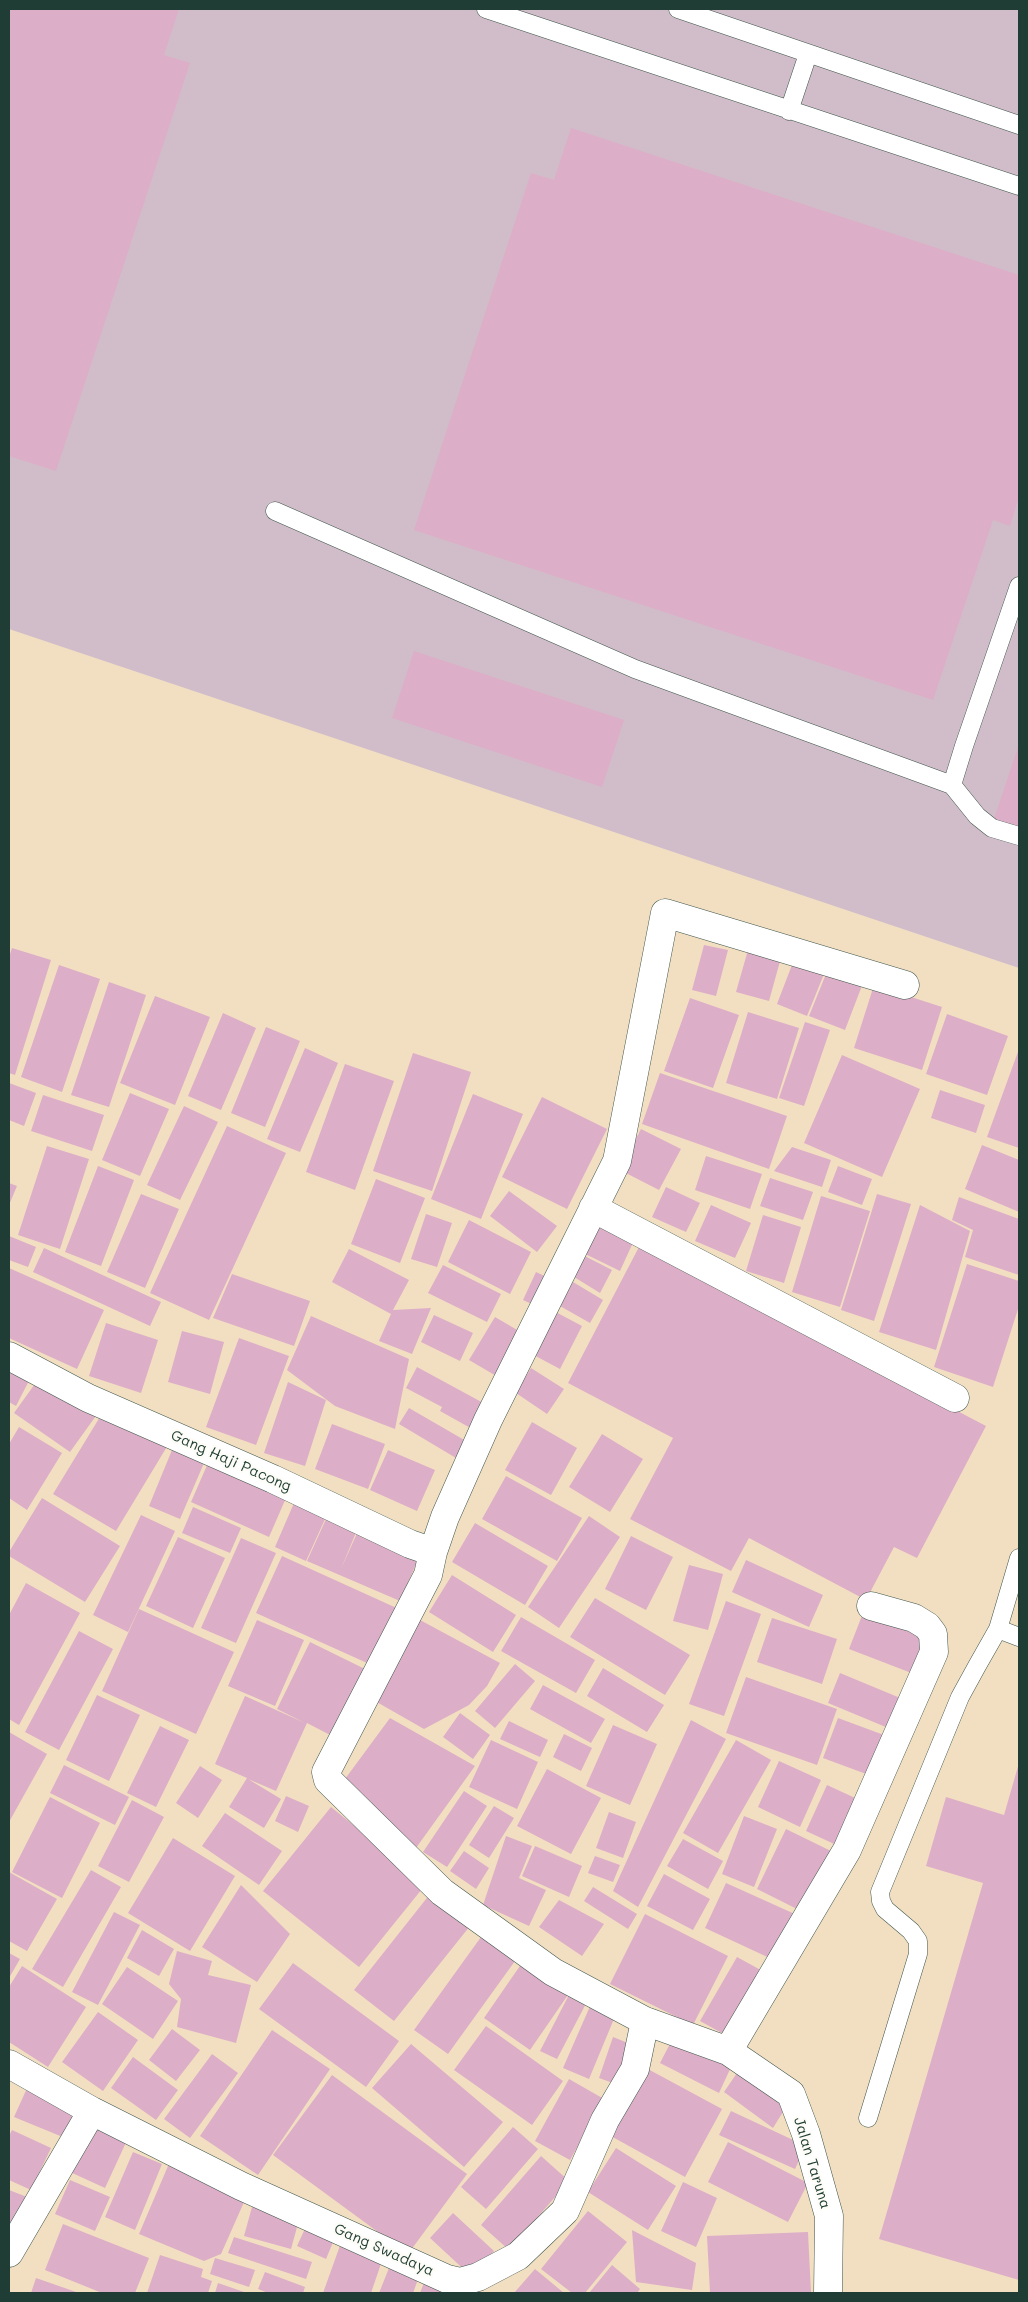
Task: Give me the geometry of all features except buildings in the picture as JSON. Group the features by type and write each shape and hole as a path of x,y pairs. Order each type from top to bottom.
{"street":[{"path":"871,1606 914,1618 927,1626 932,1634 934,1652 847,1850 728,2051 645,2021 553,1972 442,1892 328,1780 326,1772 430,1564 445,1517 488,1420 617,1161 665,914 905,985"},
{"path":"593,1208 955,1398"},
{"name":"Gang Haji Pacong","path":"9,1356 88,1398 273,1479 410,1544 430,1564"},
{"name":"Gang Swadaya","path":"9,2064 92,2111 250,2190 447,2279 460,2282 478,2277 518,2256 565,2211 605,2120 635,2069 645,2021"},
{"name":"Jalan Taruna","path":"728,2051 791,2094 806,2134 828,2216 828,2293"},
{"path":"9,2253 92,2111"}],"lane":[{"path":"486,9 1019,186"},
{"path":"678,9 1019,125"},
{"path":"789,111 808,54"},
{"path":"275,511 635,669 952,785 977,816 992,828 1019,836"},
{"path":"952,785 1019,586"},
{"path":"868,2118 918,1954 918,1941 911,1931 885,1909 880,1892 960,1697 998,1629 1019,1558"},
{"path":"998,1629 1019,1637"}],"shaded area":[{"path":"9,9 1019,9 1019,968 9,629"}]}
